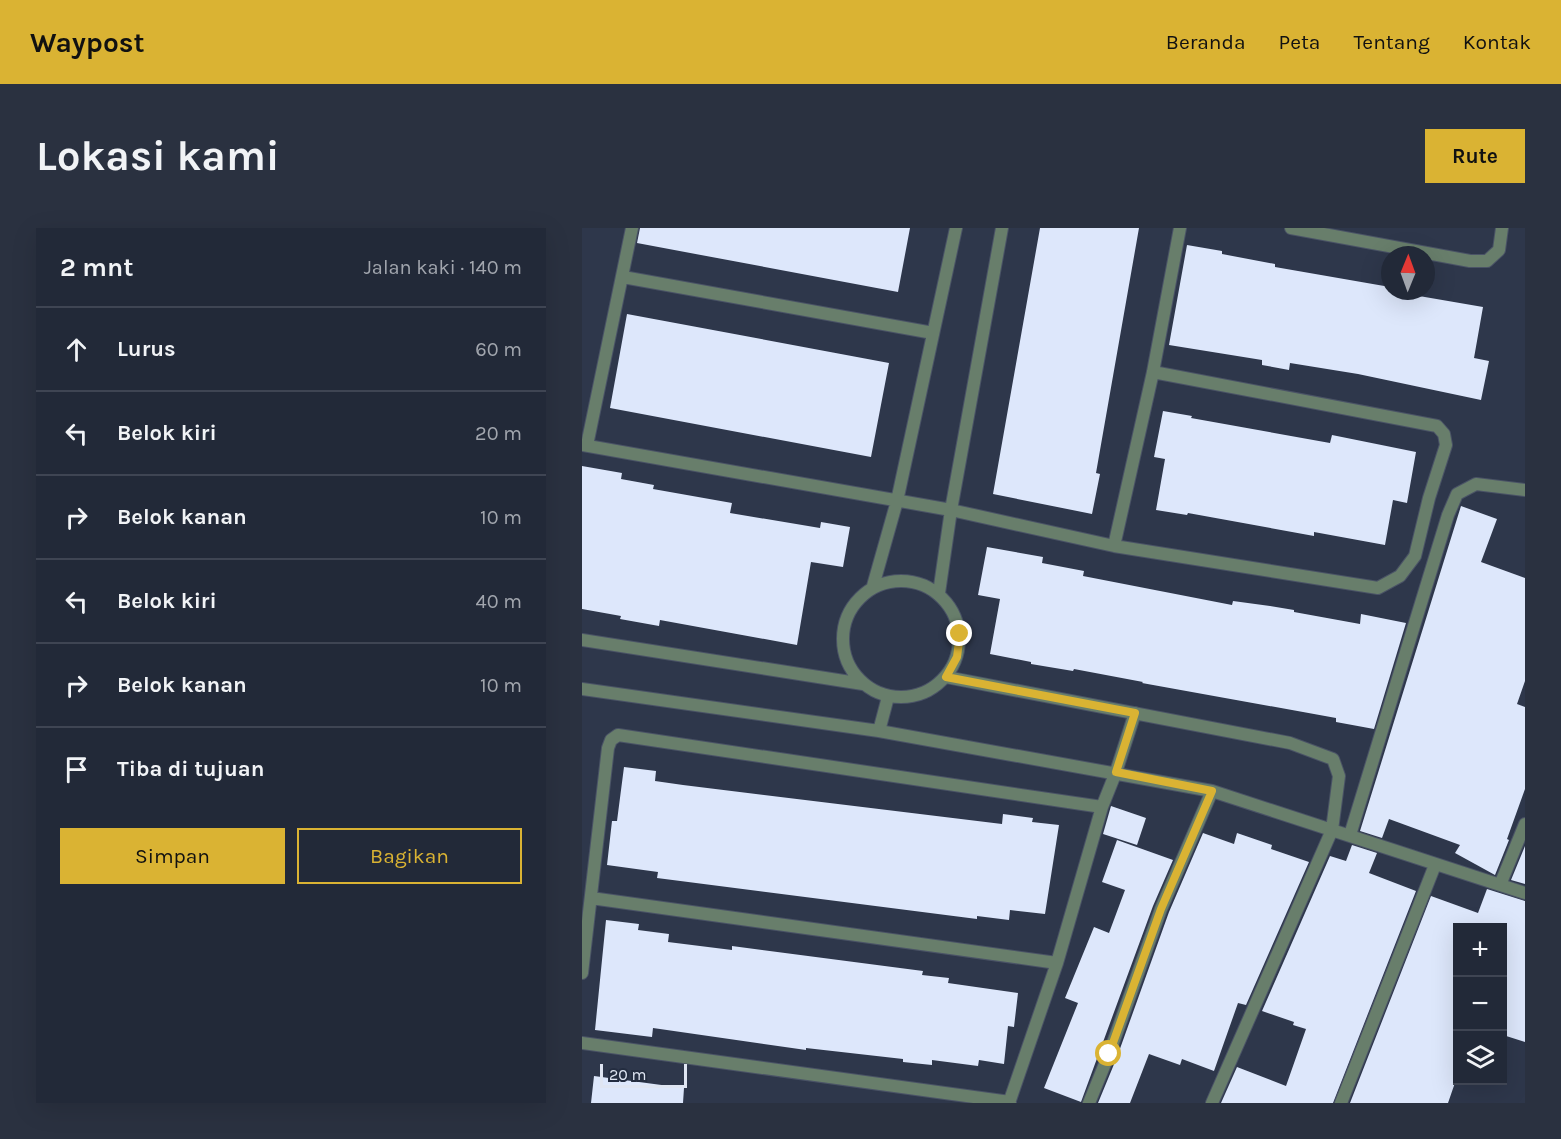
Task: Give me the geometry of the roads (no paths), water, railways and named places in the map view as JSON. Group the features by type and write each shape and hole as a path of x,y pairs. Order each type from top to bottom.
{"street":[{"path":"632,228 585,445 951,510 1114,546 1378,588 1400,576 1415,556 1446,445 1444,434 1437,426 1153,372"},
{"path":"873,586 897,501 956,228"},
{"path":"939,593 951,510 1002,228"},
{"path":"1114,546 1153,372 1180,228"},
{"path":"1291,228 1470,261 1487,261 1499,250 1502,228"},
{"path":"623,277 933,333"},
{"path":"1350,835 1448,515 1457,494 1476,484 1525,490"},
{"path":"582,640 863,684 888,697 906,698 928,691 946,677 957,657 960,634 953,612 939,593 918,582 895,580 873,586 855,601 844,621 842,645 848,666 863,684"},
{"path":"946,677 1290,744 1333,759 1339,776 1332,830 1212,1103"},
{"path":"582,689 879,730 1212,791 1435,865 1525,892"},
{"path":"879,730 888,697"},
{"path":"582,1043 1010,1102 1057,963 1101,807 1116,772 1135,713"},
{"path":"582,973 608,748 611,740 618,735 1101,807"},
{"path":"1089,1103 1161,909 1212,791"},
{"path":"1500,885 1525,824"},
{"path":"1341,1103 1435,865"},
{"path":"591,897 1057,963"}]}
